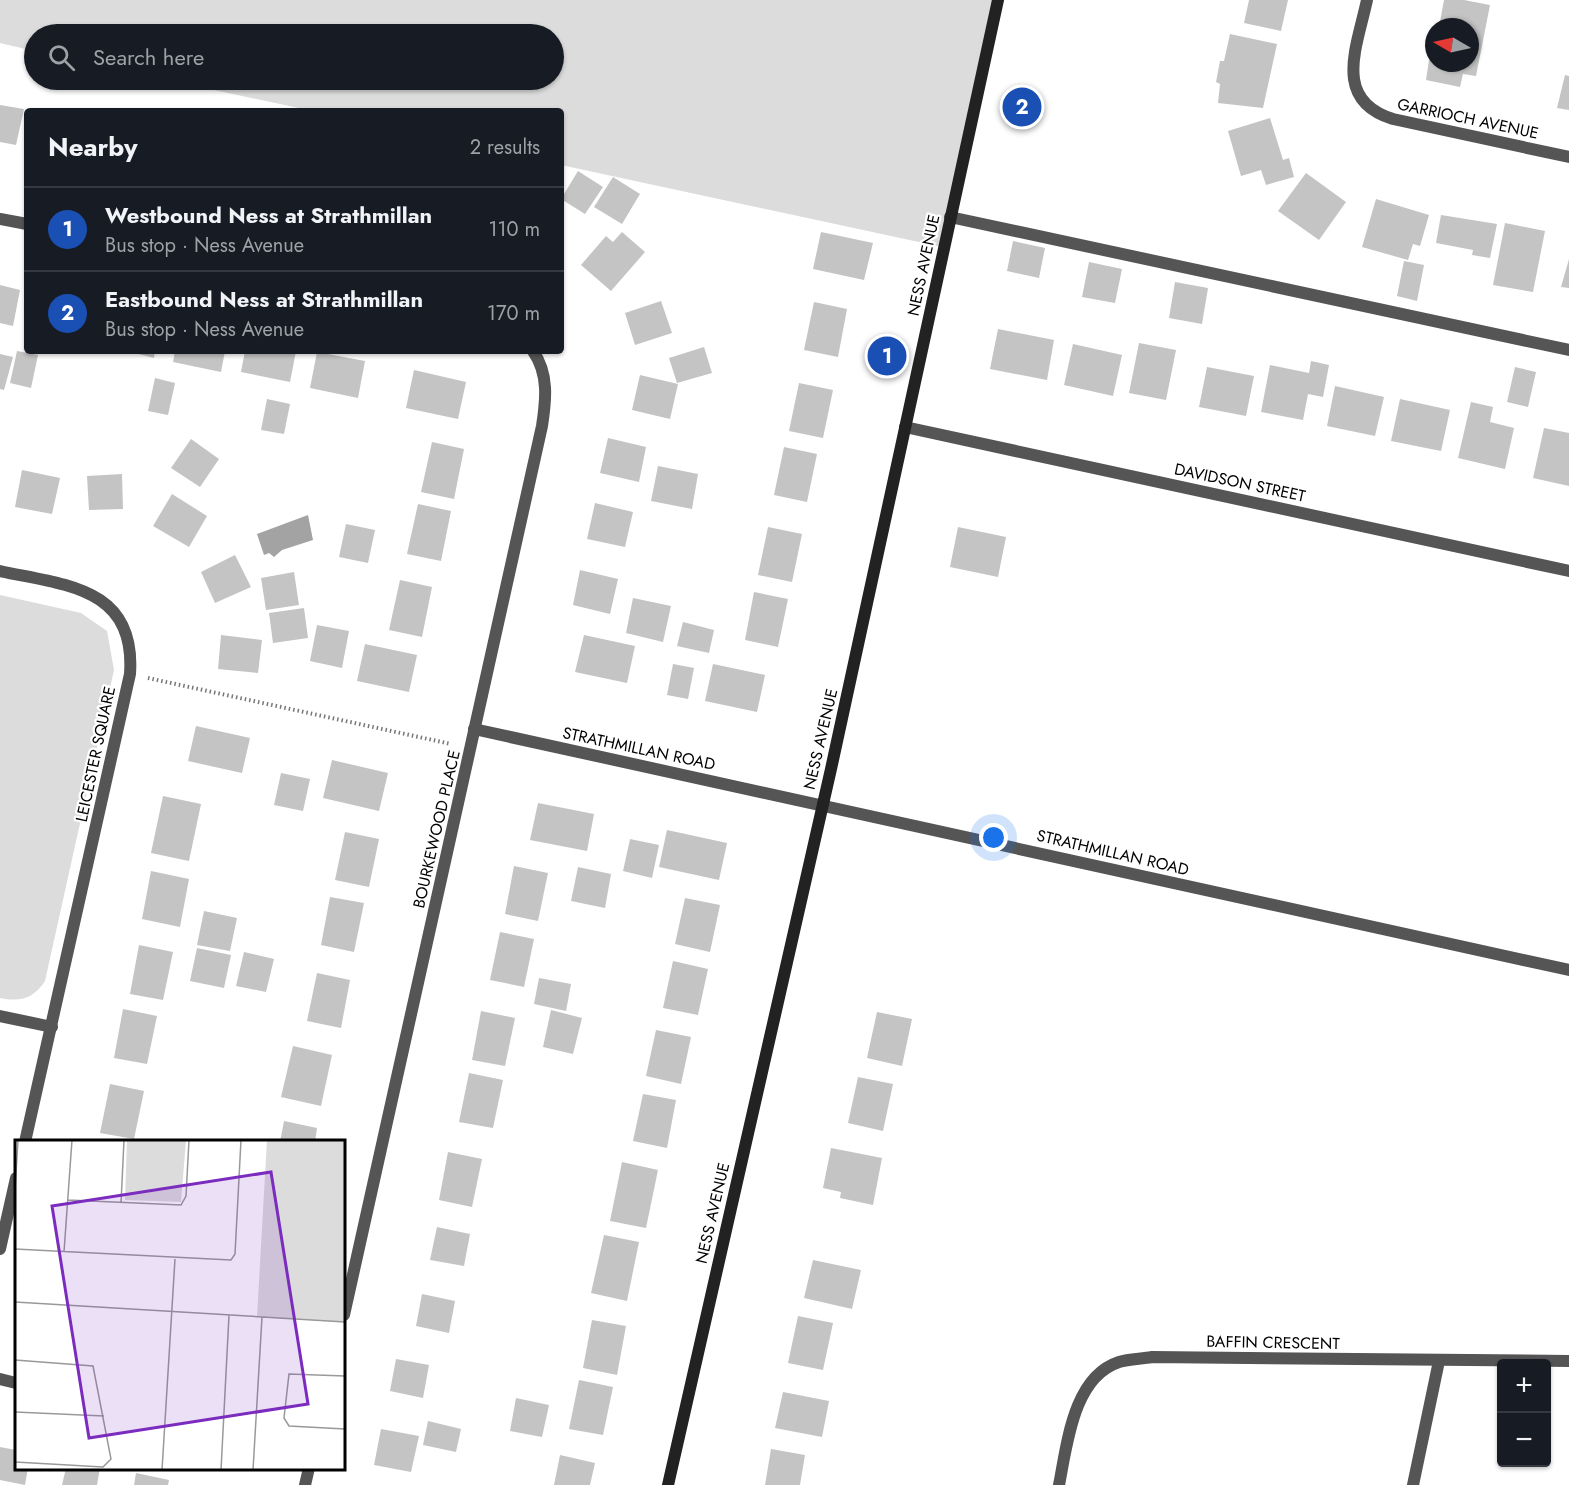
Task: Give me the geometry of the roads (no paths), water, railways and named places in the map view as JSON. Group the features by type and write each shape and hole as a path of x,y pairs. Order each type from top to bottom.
{"main road":[{"name":"NESS AVENUE","path":"668,1485 822,804 998,0"}],"street":[{"name":"GARRIOCH AVENUE","path":"1367,0 1353,72 1357,94 1370,110 1393,119 1569,157"},
{"path":"950,217 1569,350"},
{"path":"0,219 24,223"},
{"name":"BOURKEWOOD PLACE","path":"345,1311 546,403 543,376 539,360 534,354"},
{"name":"DAVIDSON STREET","path":"905,427 1569,571"},
{"name":"LEICESTER SQUARE","path":"0,571 87,591 106,602 118,615 127,634 131,656 130,674 25,1140"},
{"name":"STRATHMILLAN ROAD","path":"474,729 1569,970"},
{"path":"0,1016 52,1027"},
{"path":"0,1249 15,1182"},
{"name":"BAFFIN CRESCENT","path":"1059,1485 1079,1403 1095,1378 1119,1362 1152,1357 1569,1361"},
{"path":"1413,1485 1439,1361"},
{"path":"0,1379 15,1383"},
{"path":"305,1485 309,1470"}],"place":[{"name":"Eastbound Ness at Strathmillan","path":"1022,107"},
{"name":"Westbound Ness at Strathmillan","path":"887,356"}]}
